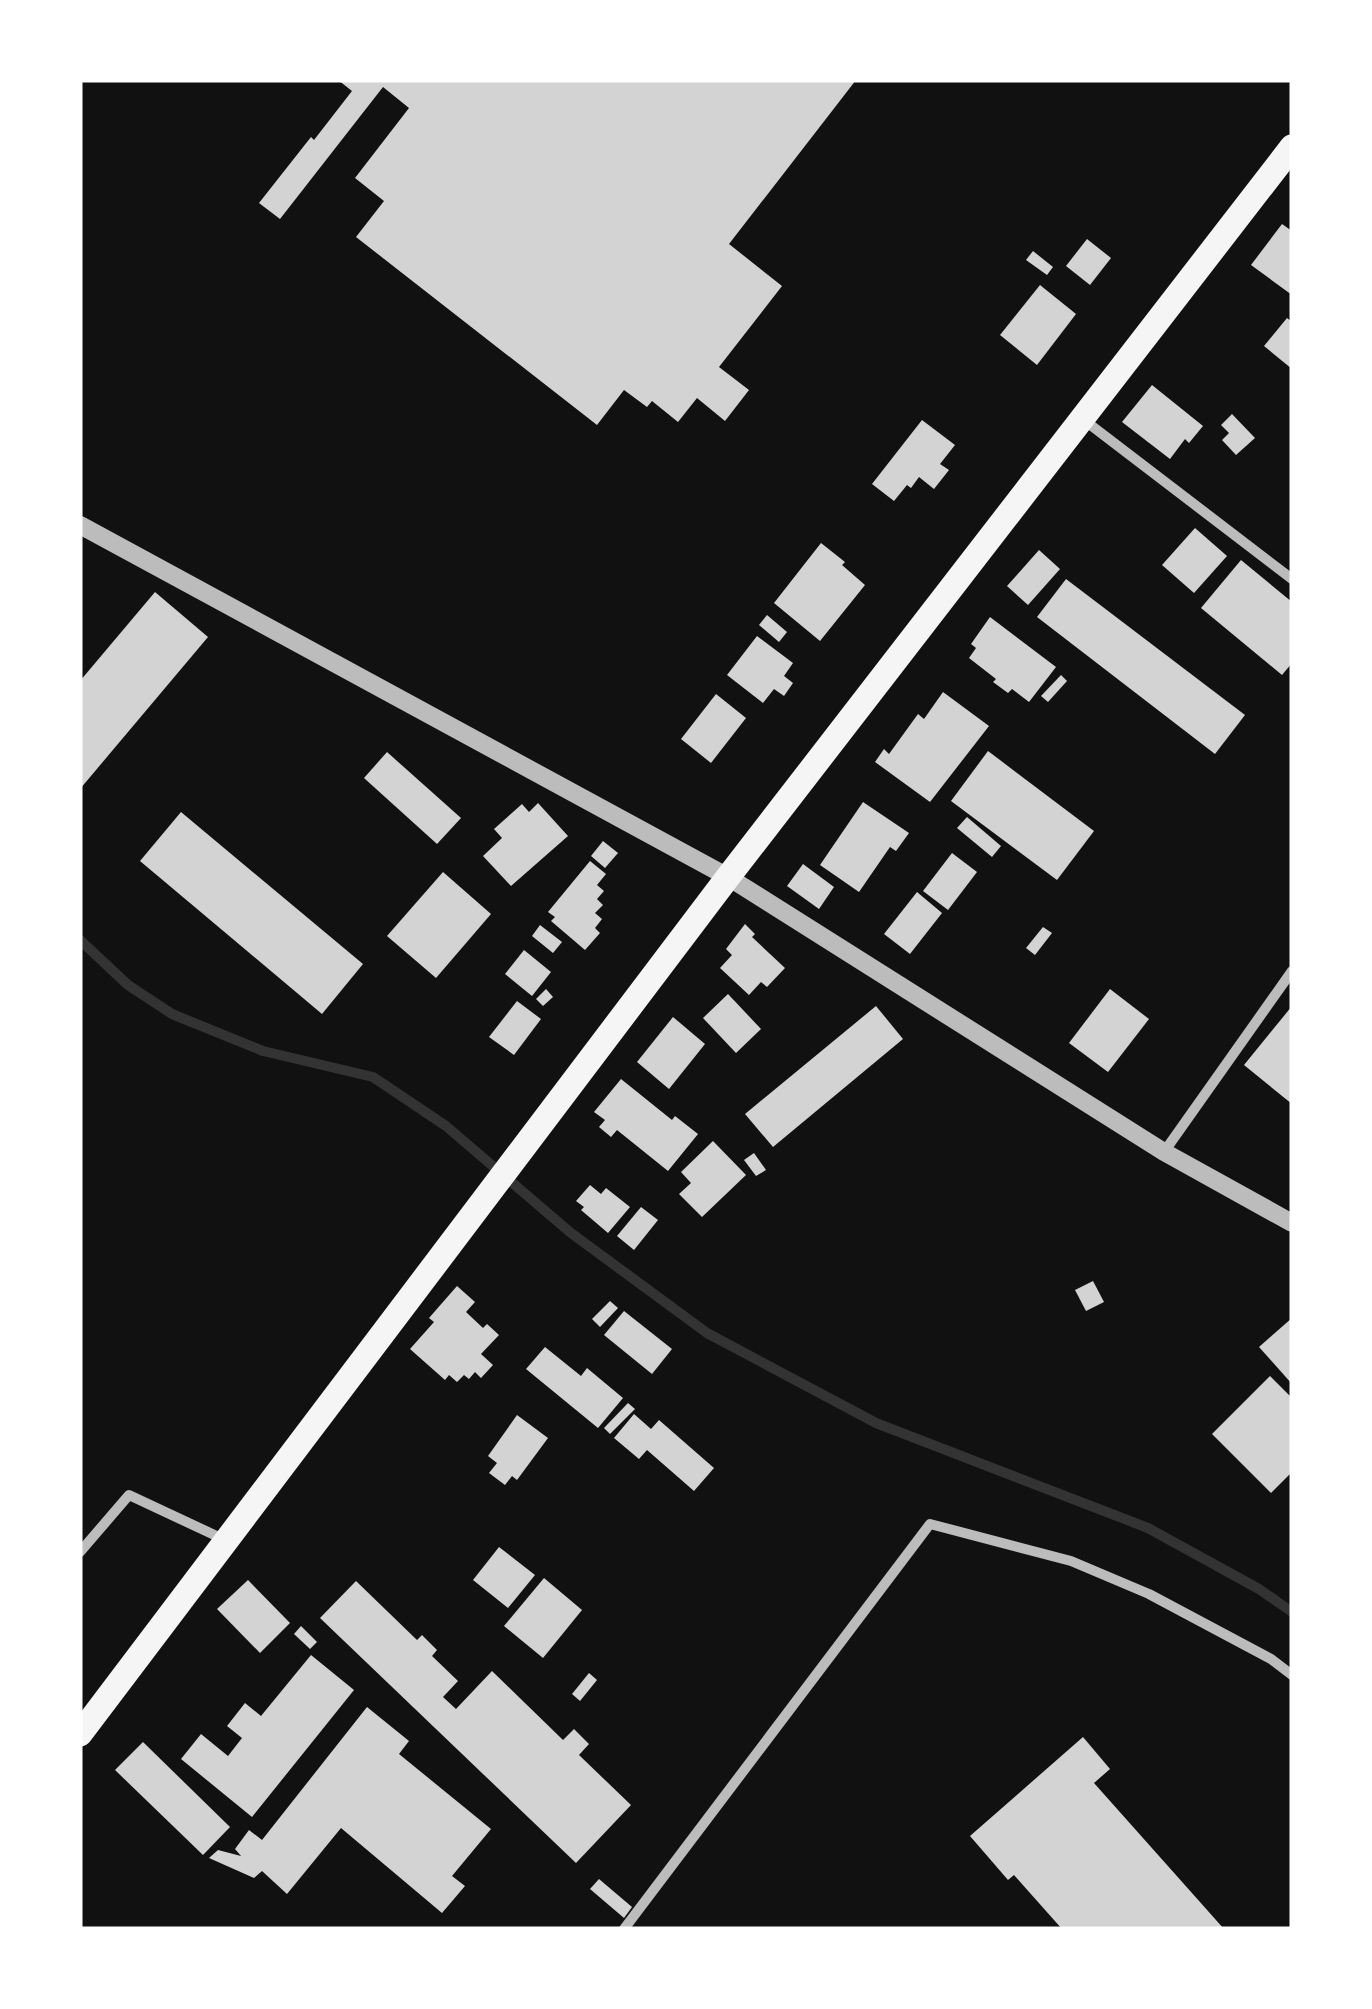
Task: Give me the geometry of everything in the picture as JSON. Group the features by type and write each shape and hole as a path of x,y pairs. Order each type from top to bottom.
{"main road":[{"path":"80,1734 728,877 1292,148"}],"street":[{"path":"1084,420 1292,579"},
{"path":"80,524 728,877 1164,1152 1292,1223"},
{"path":"1164,1152 1292,971"},
{"path":"80,1552 129,1495 227,1541"},
{"path":"624,1929 930,1524 1087,1567 1149,1594 1272,1659 1292,1675"}],"building":[{"path":"338,80 856,80 729,244 782,286 719,367 749,390 725,421 697,398 678,422 652,401 647,407 624,390 597,425 356,237 384,201 355,178 409,108 383,87 280,219 259,203 352,91"},
{"path":"1282,224 1292,231 1292,295 1251,265"},
{"path":"1087,239 1111,258 1090,285 1066,266"},
{"path":"1033,251 1053,267 1047,275 1026,260"},
{"path":"1040,285 1076,314 1037,365 1000,335"},
{"path":"1287,318 1292,322 1292,369 1264,346"},
{"path":"1152,385 1203,426 1189,443 1185,439 1170,459 1122,422"},
{"path":"1232,414 1255,438 1236,455 1222,440 1229,433 1221,425"},
{"path":"922,420 955,445 940,464 949,470 934,489 919,477 894,501 872,484"},
{"path":"1195,528 1227,556 1194,593 1162,565"},
{"path":"821,543 865,585 820,641 774,603"},
{"path":"1039,550 1060,569 1028,605 1007,586"},
{"path":"1241,560 1292,602 1292,663 1282,675 1201,608"},
{"path":"1066,579 1245,715 1215,754 1037,617"},
{"path":"155,592 208,637 80,789 80,681"},
{"path":"767,615 787,632 779,642 759,625"},
{"path":"990,617 1056,667 1029,702 1012,689 1008,693 993,682 996,679 969,658 976,648 971,644"},
{"path":"757,636 793,663 784,676 793,683 784,696 774,689 763,703 727,675"},
{"path":"1061,675 1067,681 1048,702 1041,696"},
{"path":"943,692 989,726 930,802 875,762 884,749 889,754 918,714 924,719"},
{"path":"716,694 746,718 711,763 681,739"},
{"path":"988,751 1094,831 1057,880 951,801"},
{"path":"387,752 461,818 437,844 364,778"},
{"path":"863,802 909,833 896,851 890,847 859,892 820,865"},
{"path":"538,803 568,836 511,886 483,856 502,838 494,829 522,804 529,812"},
{"path":"181,812 363,964 322,1014 140,861"},
{"path":"967,817 1001,846 992,857 957,828"},
{"path":"603,841 618,853 605,868 591,856"},
{"path":"952,853 977,872 948,910 923,891"},
{"path":"590,861 606,874 597,885 604,891 597,899 603,905 595,913 602,919 595,928 600,933 585,950 551,921 555,917 548,912"},
{"path":"803,864 834,887 819,909 787,886"},
{"path":"443,872 491,914 436,978 387,936"},
{"path":"917,892 942,913 910,954 884,934"},
{"path":"745,924 755,934 752,937 785,968 767,987 761,982 749,995 720,968 732,955 726,949"},
{"path":"540,925 562,942 553,953 532,936"},
{"path":"1043,927 1052,933 1035,955 1026,948"},
{"path":"524,950 551,972 532,996 505,974"},
{"path":"546,989 553,997 543,1006 536,999"},
{"path":"1110,989 1149,1019 1108,1072 1069,1043"},
{"path":"728,994 761,1029 736,1053 703,1018"},
{"path":"517,1001 541,1019 514,1055 489,1037"},
{"path":"876,1006 903,1039 773,1147 745,1114"},
{"path":"1292,1006 1292,1104 1244,1065"},
{"path":"673,1017 705,1044 669,1089 637,1062"},
{"path":"621,1079 672,1120 675,1116 698,1134 668,1171 617,1130 611,1137 599,1127 605,1120 594,1112"},
{"path":"713,1141 746,1175 702,1217 679,1194 691,1183 681,1172"},
{"path":"754,1153 766,1170 756,1176 744,1160"},
{"path":"590,1185 601,1194 606,1188 630,1207 608,1233 576,1201"},
{"path":"641,1207 658,1220 634,1250 617,1236"},
{"path":"1093,1281 1104,1302 1086,1311 1075,1290"},
{"path":"457,1286 475,1302 466,1312 483,1328 487,1324 499,1335 481,1354 493,1365 481,1378 475,1372 469,1379 464,1375 457,1382 449,1375 445,1380 410,1349 434,1322 429,1318"},
{"path":"610,1301 618,1308 600,1327 592,1319"},
{"path":"624,1311 672,1349 652,1374 604,1335"},
{"path":"1292,1318 1292,1384 1259,1347"},
{"path":"545,1347 581,1376 587,1368 623,1398 598,1428 526,1369"},
{"path":"1270,1376 1292,1398 1292,1472 1271,1493 1212,1434"},
{"path":"628,1403 635,1409 610,1434 604,1428"},
{"path":"634,1414 651,1429 659,1420 714,1468 694,1491 647,1450 639,1459 614,1438"},
{"path":"517,1415 548,1438 517,1480 512,1476 505,1485 489,1473 497,1463 488,1456"},
{"path":"499,1547 535,1575 508,1608 473,1580"},
{"path":"544,1578 582,1610 543,1658 504,1626"},
{"path":"248,1580 290,1623 260,1653 217,1609"},
{"path":"356,1581 417,1640 422,1635 437,1650 432,1656 458,1681 443,1697 456,1709 492,1671 563,1740 574,1729 589,1744 579,1755 631,1805 576,1863 320,1618"},
{"path":"301,1626 317,1642 310,1649 294,1634"},
{"path":"311,1655 354,1690 252,1817 181,1759 201,1734 228,1756 242,1738 227,1726 245,1703 261,1716"},
{"path":"589,1673 597,1680 580,1701 572,1694"},
{"path":"367,1707 409,1741 399,1754 491,1829 452,1876 465,1886 442,1913 341,1828 287,1894 262,1871 254,1878 209,1858 218,1850 241,1856 235,1849 249,1830 262,1840"},
{"path":"1083,1737 1110,1769 1094,1783 1224,1929 1062,1929 1014,1875 1008,1880 970,1836"},
{"path":"143,1742 230,1827 203,1855 115,1770"},
{"path":"599,1879 632,1907 624,1918 590,1889"}],"waterway":[{"path":"80,940 128,985 172,1014 263,1051 373,1077 446,1126 571,1233 707,1333 876,1423 1148,1528 1259,1589 1292,1612"}]}
